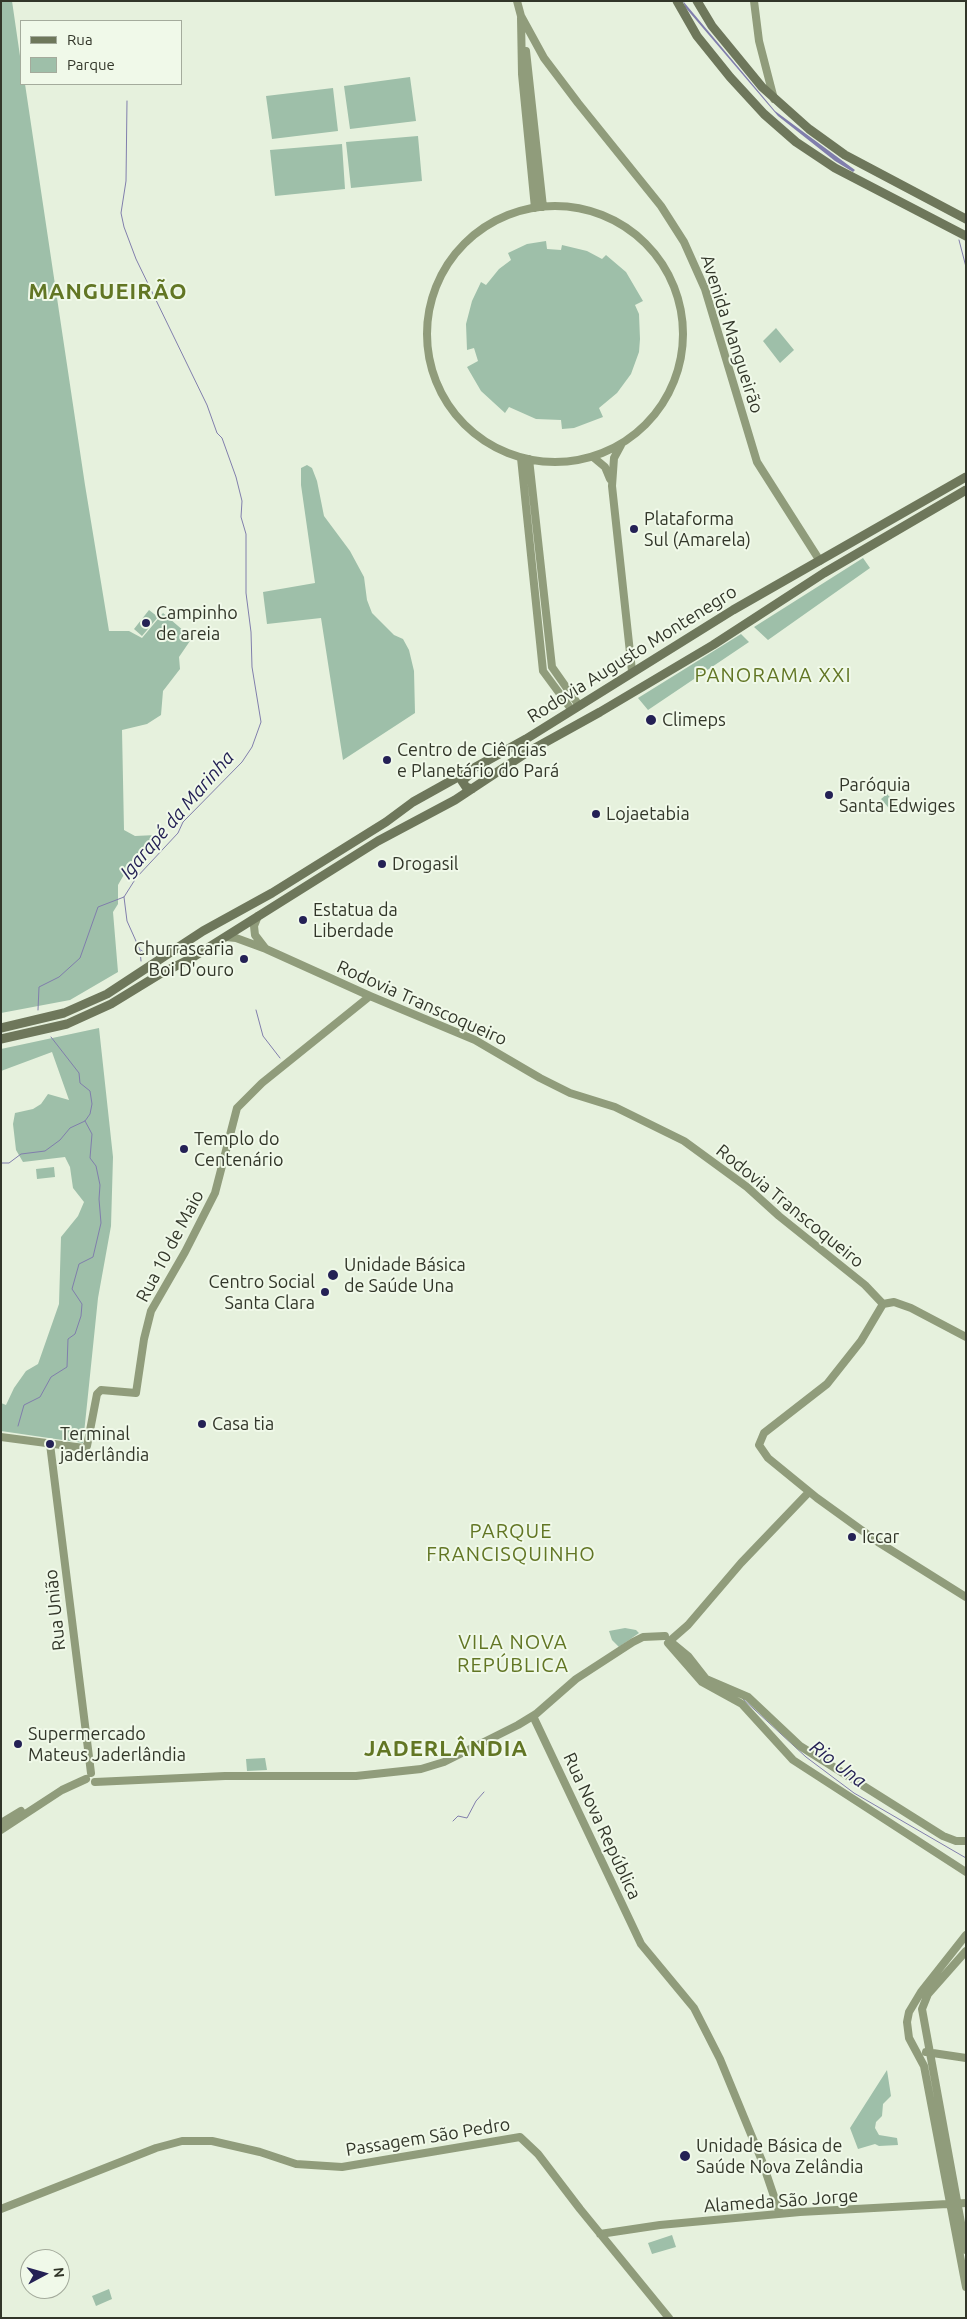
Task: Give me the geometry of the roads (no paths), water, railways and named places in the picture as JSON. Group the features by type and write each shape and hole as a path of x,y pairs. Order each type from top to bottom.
{"main road":[{"path":"677,1 701,42 764,114 796,142 835,168 966,235"},
{"path":"697,1 712,26 775,101 845,155 909,191 966,219"},
{"path":"901,202 909,201 909,191"},
{"path":"918,210 914,204 918,199 923,198"},
{"name":"Rodovia Augusto Montenegro","path":"1,1028 64,1013 107,994 203,931 272,893 446,783 526,739 632,671 733,610 966,477"},
{"name":"Rodovia Augusto Montenegro","path":"1,1038 67,1024 111,1004 226,937 378,841 423,819 526,753 622,700 884,536 966,490"},
{"path":"472,789 465,786 462,779 493,760 500,752"},
{"path":"423,819 427,812 457,794 453,785 446,783"}],"street":[{"name":"Avenida Mangueirão","path":"517,1 521,16 556,74 661,206 684,242 705,289 757,462 820,561"},
{"path":"754,1 759,41 775,101"},
{"path":"521,16 522,74 539,207"},
{"path":"559,206 587,210 625,227 655,255 675,292 682,333 676,374 657,411 636,434 622,443 593,457 558,462 525,458 493,446 479,437 455,413 438,384 429,351 428,334 429,317 435,293 445,270 455,255 466,243 493,222 518,212 539,207 559,206"},
{"path":"622,443 614,458 612,486 632,671"},
{"path":"593,457 605,467 612,486"},
{"path":"525,458 552,667 575,707"},
{"path":"260,914 254,930 257,938 266,949"},
{"name":"Rodovia Transcoqueiro","path":"226,937 236,938 266,949 370,996 475,1040 540,1078 570,1093 615,1107 684,1140 747,1187 802,1235 865,1285 882,1304"},
{"name":"Rua 10 de Maio","path":"50,1444 87,1446 97,1394 101,1390 136,1393 144,1339 151,1311 200,1224 214,1194 237,1108 262,1082 370,996"},
{"path":"966,1337 912,1308 894,1302 882,1304 861,1341 827,1384 764,1433 759,1440 763,1454 809,1492 878,1542 966,1597"},
{"path":"1,1437 50,1444"},
{"name":"Rua União","path":"50,1444 90,1779"},
{"path":"670,1639 809,1492"},
{"path":"1,1830 62,1790 90,1779 356,1776 421,1769 444,1762 501,1735 533,1716 576,1679 617,1652 638,1639 652,1637 670,1639 688,1656 706,1679 748,1697 800,1746 937,1832 956,1841 966,1841"},
{"path":"670,1639 702,1682 742,1704 793,1760 966,1872"},
{"name":"Rua Nova República","path":"533,1716 643,1947 694,2008 716,2051 748,2125 780,2214"},
{"path":"1,1823 24,1810 34,1807"},
{"path":"966,1935 940,1966 913,2004 908,2017 908,2033 924,2066 958,2203 966,2287"},
{"path":"966,1951 928,1994 922,2005 966,2250"},
{"path":"908,2017 915,2015 923,2017"},
{"path":"914,2048 927,2040"},
{"path":"914,2048 966,2058"},
{"name":"Passagem São Pedro","path":"1,2209 156,2148 182,2141 212,2141 260,2152 296,2164 342,2167 518,2136 523,2138 538,2154 669,2318"},
{"name":"Alameda São Jorge","path":"600,2234 660,2225 780,2214 958,2203"}],"water":[{"path":"683,1 775,111 855,170 853,172 835,161 778,116 685,7"}],"waterway":[{"name":"Igarapé da Marinha","path":"38,1010 39,987 59,977 80,958 98,907 124,897 136,878 178,833 183,822 242,762 252,747 261,722 252,667 251,632 246,593 246,534 241,517 242,501 236,477 222,438 217,433 207,405 136,259 124,227 121,213 126,181 127,101"},
{"path":"959,240 966,267"},
{"path":"124,897 127,921 140,950 141,961"},
{"path":"141,950 146,954"},
{"path":"256,1010 263,1036 280,1058"},
{"name":"Igarapé da Marinha","path":"1,1163 9,1163 21,1154 45,1151 60,1140 70,1128 85,1121 90,1114 92,1104 90,1091 80,1083 79,1073 51,1037"},
{"path":"18,1426 24,1405 40,1397 51,1377 67,1367 68,1339 75,1334 81,1316 82,1304 72,1289 79,1264 93,1257 101,1223 100,1185 96,1166 90,1158 92,1134 85,1121"},
{"name":"Rio Una","path":"742,1698 806,1757 854,1793 966,1858"},
{"path":"453,1821 458,1816 467,1818 476,1801 484,1792"}],"place":[{"name":"Plataforma Sul (Amarela)","path":"634,529"},
{"name":"Campinho de areia","path":"146,623"},
{"name":"Climeps","path":"651,720"},
{"name":"Centro de Ciências e Planetário do Pará","path":"387,760"},
{"name":"Paróquia Santa Edwiges","path":"829,795"},
{"name":"Lojaetabia","path":"596,814"},
{"name":"Drogasil","path":"382,864"},
{"name":"Estatua da Liberdade","path":"303,920"},
{"name":"Churrascaria Boi D'ouro","path":"244,959"},
{"name":"Templo do Centenário","path":"184,1149"},
{"name":"Unidade Básica de Saúde Una","path":"333,1275"},
{"name":"Centro Social Santa Clara","path":"325,1292"},
{"name":"Casa tia","path":"202,1424"},
{"name":"Terminal jaderlândia","path":"50,1444"},
{"name":"Iccar","path":"852,1537"},
{"name":"Supermercado Mateus Jaderlândia","path":"18,1744"},
{"name":"Unidade Básica de Saúde Nova Zelândia","path":"685,2156"}],"district":[{"name":"MANGUEIRÃO","path":"108,292"},
{"name":"PANORAMA XXI","path":"773,675"},
{"name":"PARQUE FRANCISQUINHO","path":"511,1542"},
{"name":"VILA NOVA REPÚBLICA","path":"513,1654"},
{"name":"JADERLÂNDIA","path":"446,1749"}]}
